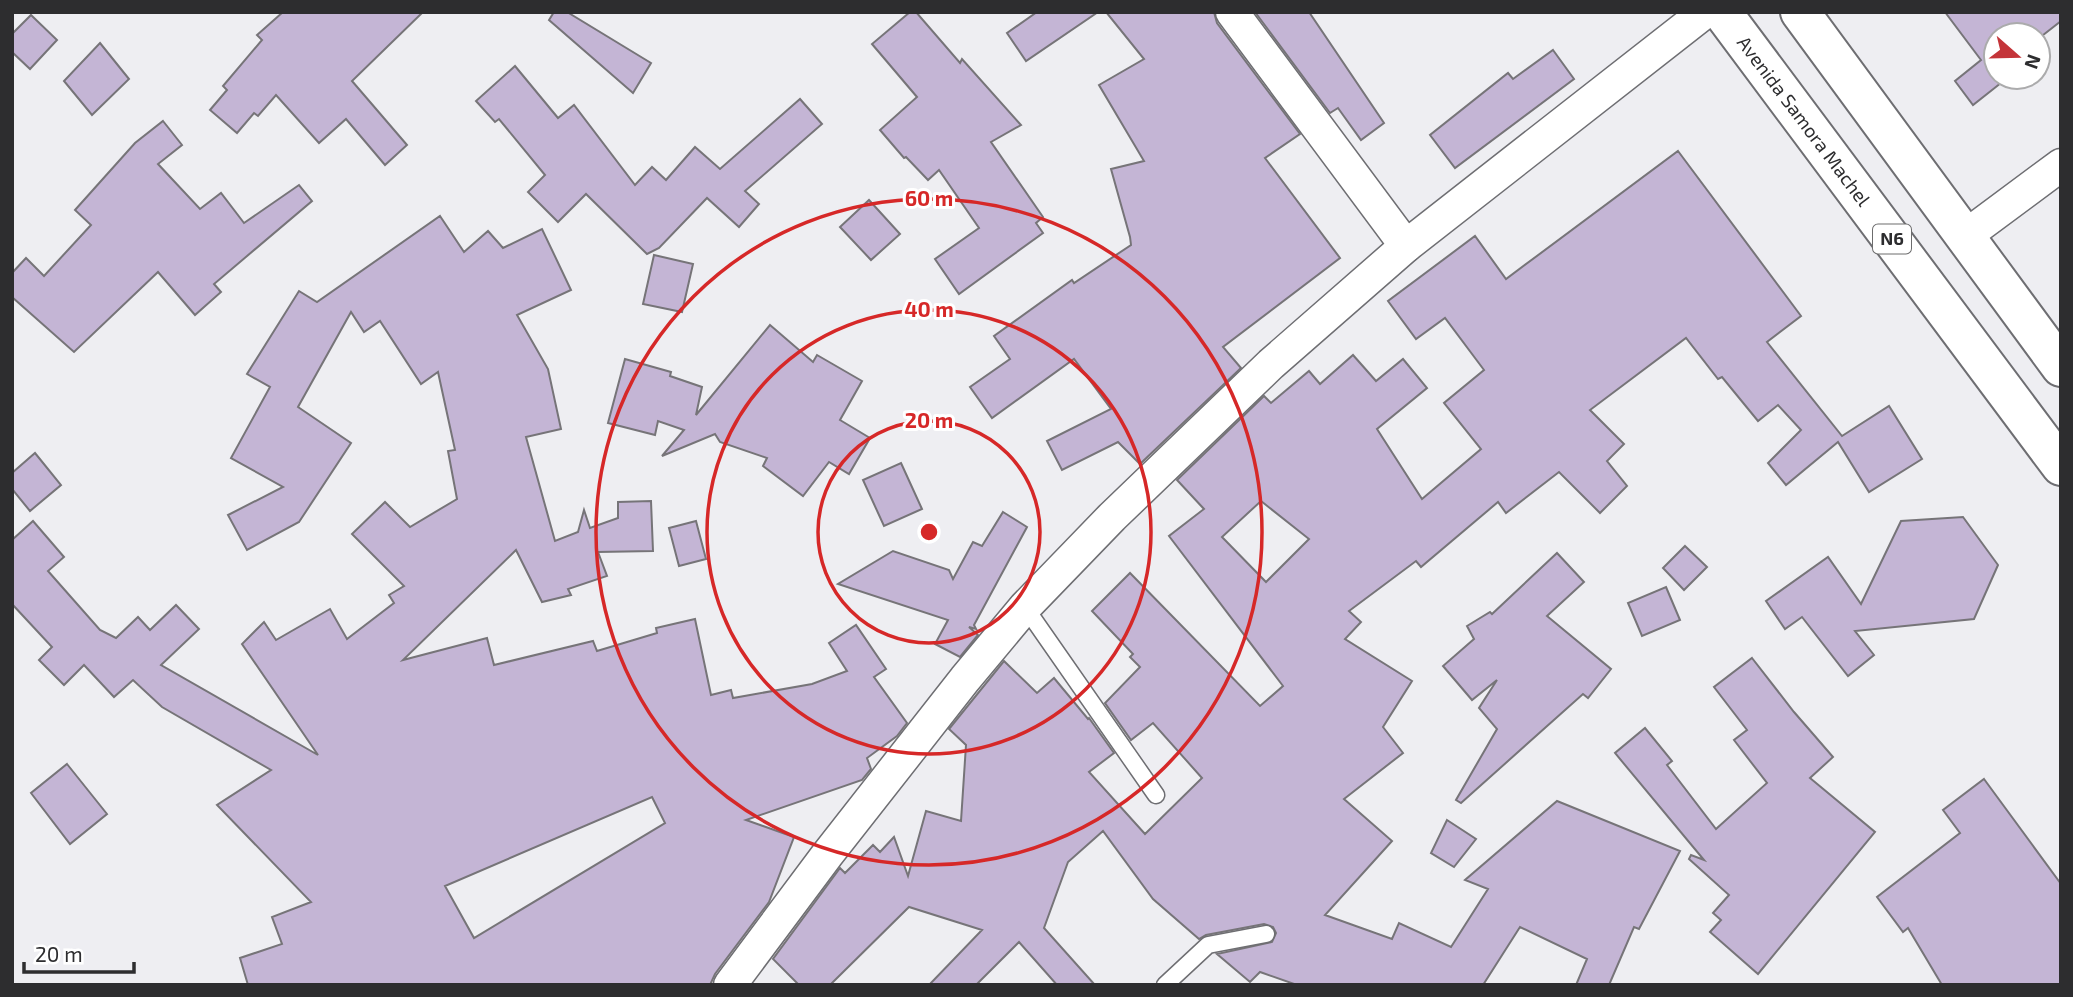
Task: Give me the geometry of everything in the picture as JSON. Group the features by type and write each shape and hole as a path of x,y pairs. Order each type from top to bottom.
{"highway":[{"name":"Avenida Samora Machel","path":"1722,12 2061,466"},
{"path":"1800,12 2061,367"}],"street":[{"path":"1232,12 1406,246"},
{"path":"730,985 965,679 1025,607 1112,517 1271,364 1406,246 1705,12"},
{"path":"1965,237 2061,165"}],"lane":[{"path":"1025,607 1156,795"},
{"path":"1165,985 1208,944 1266,934"}],"building":[{"path":"283,12 423,12 352,81 407,145 385,165 346,119 319,143 276,95 258,116 254,113 237,133 210,110 227,90 223,86 262,40 257,35"},
{"path":"554,12 567,12 651,63 633,93 549,20"},
{"path":"910,12 916,12 960,63 962,59 1021,125 991,142 1043,217 1036,223 1043,233 959,294 935,259 979,228 939,170 928,180 880,130 917,97 872,44"},
{"path":"1037,12 1098,12 1026,61 1007,33"},
{"path":"1106,12 1214,12 1217,23 1300,134 1265,158 1340,258 1223,347 1241,368 1140,464 1118,442 1062,470 1047,441 1111,409 1074,359 992,418 970,387 1010,359 994,336 1072,280 1074,283 1131,245 1111,169 1144,161 1099,85 1144,59"},
{"path":"1255,12 1309,12 1384,123 1361,140 1338,108 1330,113"},
{"path":"1945,12 2061,12 2061,21 2052,28 2052,21 1982,21 1982,91 1991,91 1973,105 1955,81 1981,60"},
{"path":"31,15 57,40 30,69 12,52 12,34"},
{"path":"100,43 129,79 92,115 64,81"},
{"path":"1553,50 1574,79 1455,168 1430,135 1508,73 1513,79"},
{"path":"515,66 558,118 574,105 635,185 652,167 666,180 695,147 720,169 800,99 822,124 745,191 759,204 739,227 707,198 659,248 647,254 586,194 558,222 528,192 545,175 499,119 495,122 476,101"},
{"path":"163,121 182,145 158,164 200,209 221,193 244,223 299,185 312,201 214,284 221,292 195,315 158,272 74,352 12,297 12,273 26,258 44,276 91,225 75,210 135,143"},
{"path":"1678,151 1801,316 1767,342 1842,436 1889,406 1922,459 1869,492 1838,442 1786,485 1768,463 1801,430 1778,405 1758,421 1722,377 1718,379 1686,338 1590,410 1624,444 1607,461 1627,486 1600,513 1559,472 1506,513 1498,502 1421,567 1416,561 1349,611 1361,622 1345,639 1412,681 1383,727 1403,753 1344,799 1392,841 1325,915 1392,939 1399,923 1451,947 1488,889 1465,880 1557,801 1680,851 1639,929 1634,927 1609,985 1576,985 1587,959 1520,927 1483,985 1297,985 1260,972 1250,982 1217,954 1272,942 1276,933 1273,927 1264,924 1206,935 1199,939 1153,899 1103,831 1068,862 1044,928 1095,985 1057,985 1019,942 976,985 929,985 982,930 909,907 830,985 799,985 773,959 840,868 845,873 873,845 880,852 894,837 908,876 926,811 961,821 966,745 949,729 1004,661 1037,693 1054,678 1089,718 1114,753 1089,772 1145,834 1202,778 1153,723 1131,740 1105,703 1140,667 1130,657 1133,654 1092,611 1130,573 1260,706 1283,686 1169,536 1204,509 1177,480 1264,396 1271,403 1309,371 1320,384 1353,355 1376,381 1403,359 1427,388 1377,429 1422,499 1481,449 1444,403 1484,370 1445,318 1416,339 1388,301 1475,236 1506,279","holes":["1261,501 1309,539 1266,582 1222,537"]},
{"path":"869,200 900,234 871,260 840,227"},
{"path":"440,216 464,252 488,231 503,248 542,229 571,290 517,315 548,369 561,429 526,437 555,541 578,532 584,510 590,528 618,518 618,502 651,501 653,551 598,552 607,576 568,589 571,595 542,602 516,550 403,660 487,638 494,665 593,641 597,651 657,633 656,628 695,619 711,695 731,690 733,698 812,684 847,671 829,643 856,625 886,669 874,677 907,723 897,736 867,758 871,769 862,780 746,820 794,837 769,902 715,974 710,985 248,985 240,958 282,944 272,917 311,902 217,805 271,770 162,707 133,680 114,697 84,665 64,685 39,660 52,647 12,604 12,540 33,521 64,557 48,571 100,630 116,638 138,617 150,630 176,605 199,629 161,665 318,755 242,644 264,622 276,640 330,609 347,639 394,603 389,595 404,586 352,534 385,502 410,527 457,499 448,451 455,450 438,372 421,384 380,321 364,332 351,312 298,407 351,443 299,522 247,550 228,515 283,487 231,458 270,387 247,374 299,291 317,302","holes":["652,797 665,823 474,938 445,886"]},
{"path":"654,255 693,264 682,312 643,304"},
{"path":"770,325 813,362 817,355 862,381 840,420 870,438 849,474 829,462 803,496 763,466 767,458 720,442 715,434 662,456 684,430 658,421 655,435 608,423 625,359 671,372 670,376 702,387 696,415"},
{"path":"35,453 61,485 30,511 12,489 12,473"},
{"path":"901,463 922,509 884,526 863,480"},
{"path":"1003,512 1027,527 974,625 976,629 969,627 978,635 960,657 935,644 948,620 838,584 893,551 949,570 953,579 973,542 982,546"},
{"path":"1963,517 1998,565 1974,619 1855,631 1874,655 1848,676 1802,617 1785,629 1766,601 1828,557 1861,604 1901,521"},
{"path":"696,521 706,559 679,566 669,528"},
{"path":"1685,546 1707,567 1684,590 1663,568"},
{"path":"1557,553 1584,582 1547,616 1611,669 1588,698 1583,694 1461,803 1456,800 1497,729 1479,708 1497,680 1472,700 1443,666 1474,639 1467,626 1490,612 1492,614"},
{"path":"1666,587 1680,620 1642,636 1628,603"},
{"path":"1752,658 1833,757 1810,778 1875,832 1758,974 1710,932 1721,920 1713,913 1729,895 1689,859 1691,855 1704,860 1615,753 1645,728 1672,761 1667,765 1716,829 1767,783 1734,740 1747,730 1714,687"},
{"path":"67,764 107,814 70,844 31,793"},
{"path":"1984,779 2061,884 2061,985 1942,985 1908,928 1903,932 1877,897 1960,833 1943,810"},
{"path":"1447,820 1476,839 1454,867 1431,853"}]}
